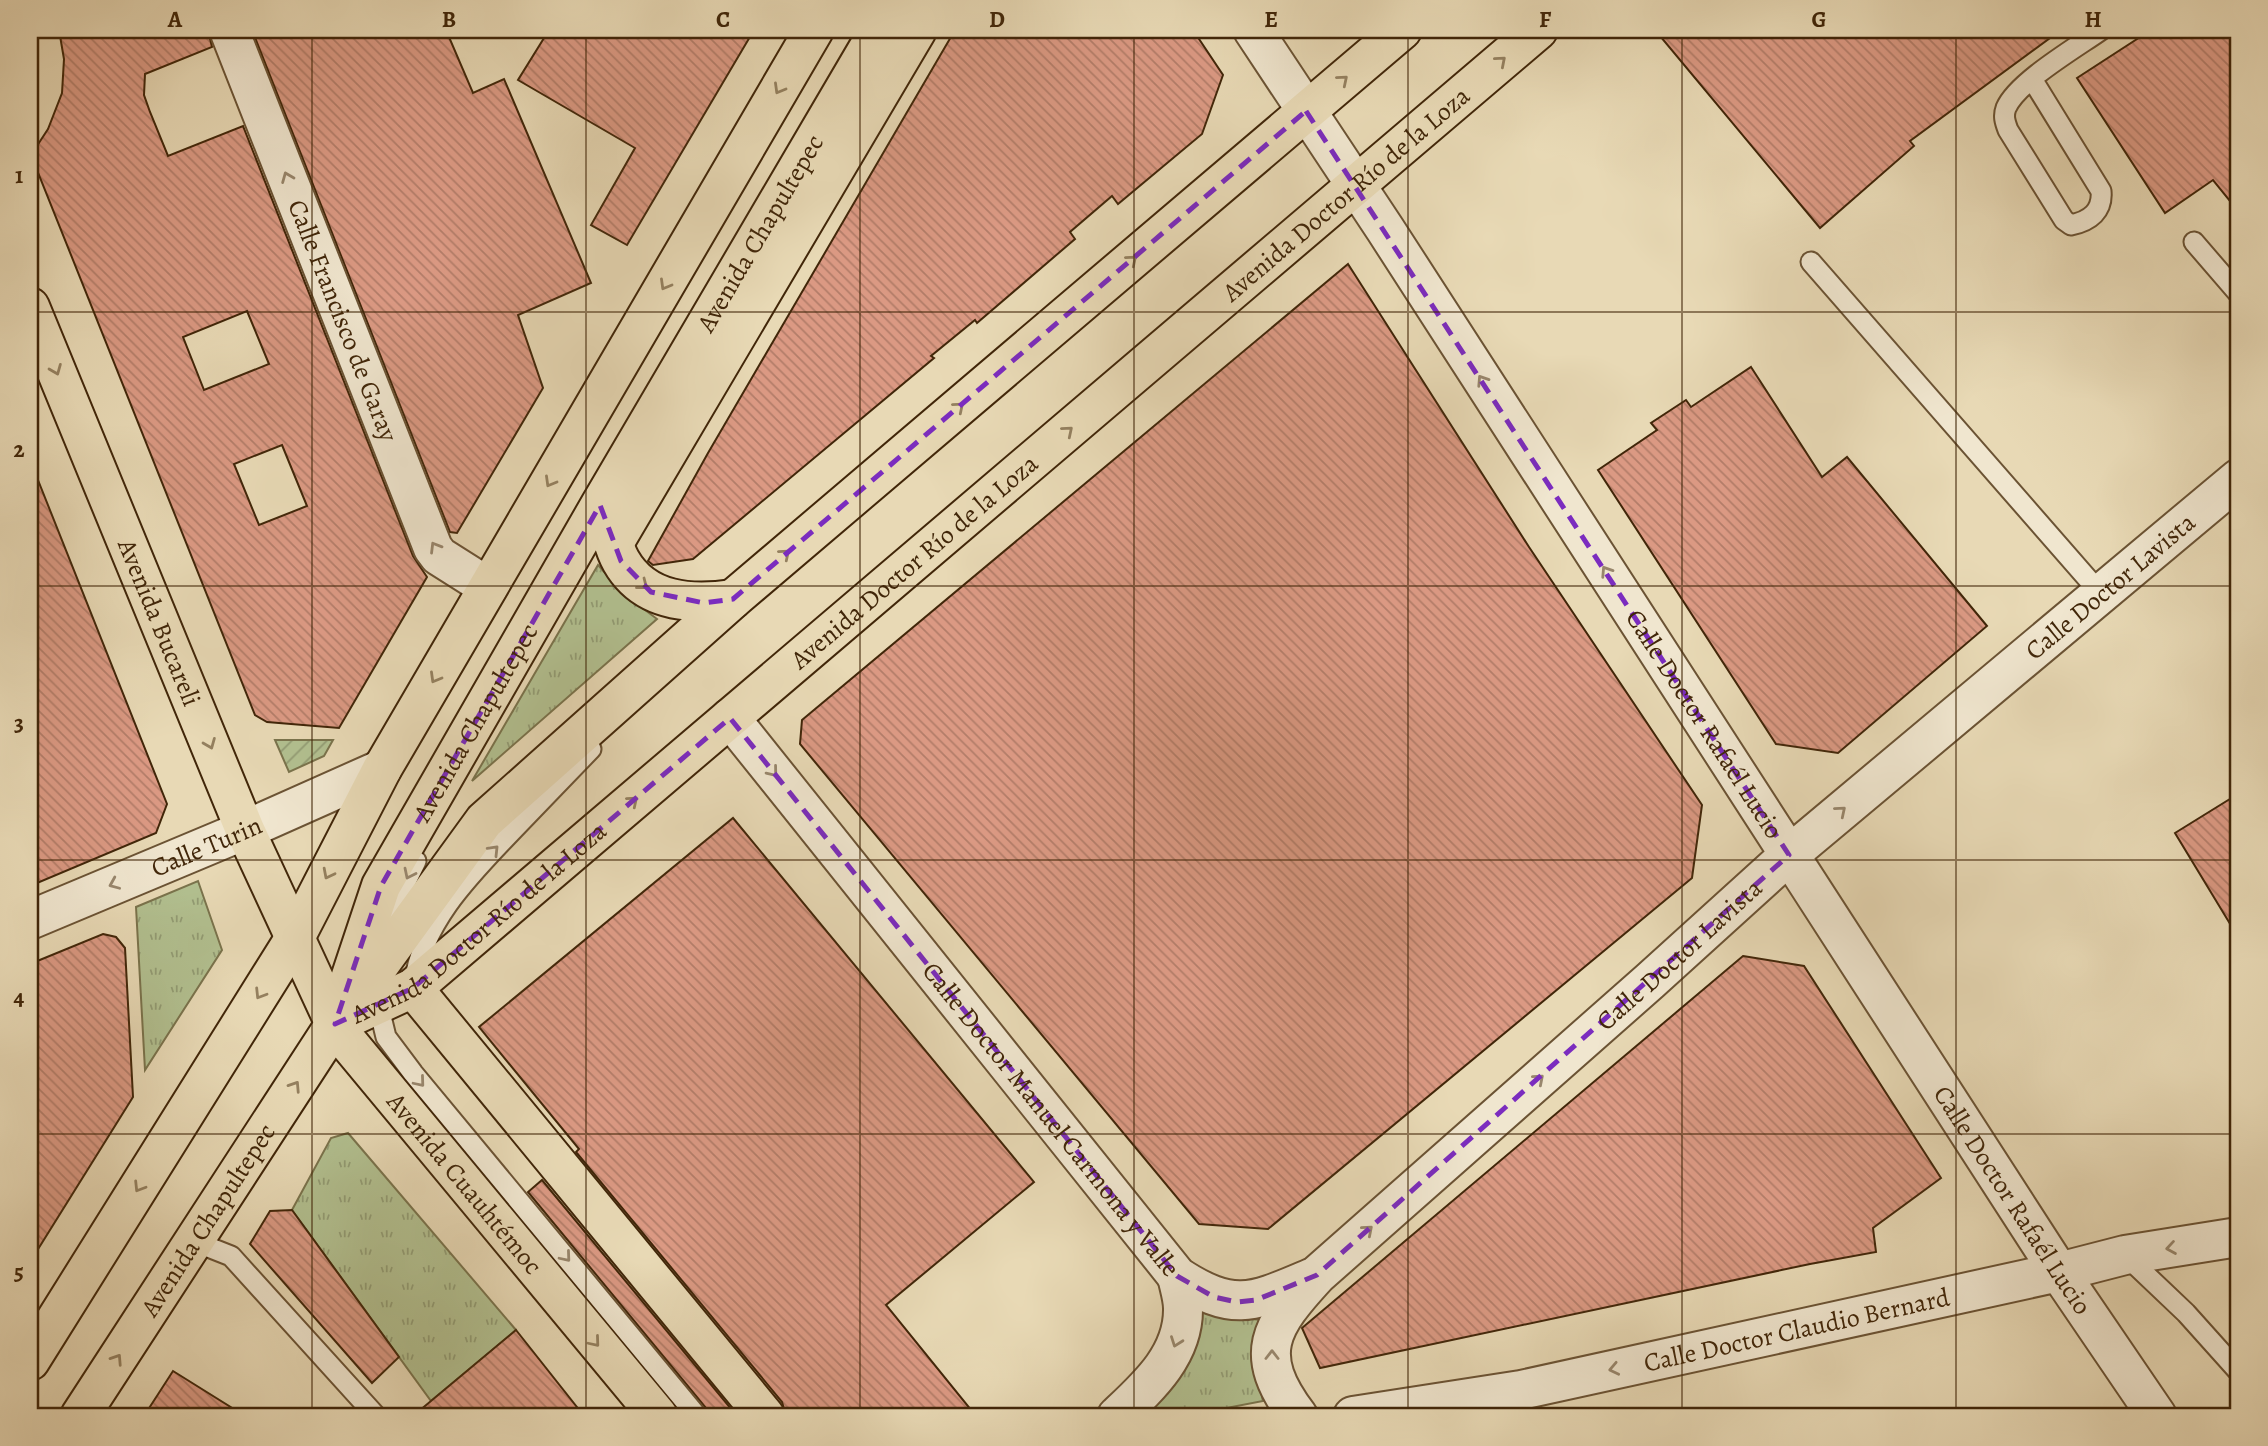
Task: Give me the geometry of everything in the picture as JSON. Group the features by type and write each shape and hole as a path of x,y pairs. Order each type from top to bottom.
{"main road":[{"path":"30,1362 296,936 382,769 814,30"},
{"name":"Avenida Chapultepec","path":"607,523 879,30"},
{"name":"Avenida Chapultepec","path":"79,1416 335,1024 381,886 917,30"},
{"name":"Avenida Doctor Río de la Loza","path":"335,1024 376,988 484,821 733,599 1402,30"},
{"name":"Avenida Doctor Río de la Loza","path":"376,988 414,988 1538,30"},
{"name":"Avenida Bucareli","path":"30,307 245,830 296,936"},
{"path":"607,523 621,561 631,575 651,592 677,601 704,603 733,599"},
{"name":"Avenida Cuauhtémoc","path":"296,936 335,1024 346,1040 658,1416"},
{"path":"414,988 765,1416"}],"street":[{"name":"Calle Francisco de Garay","path":"229,30 433,548 439,556 488,587"},
{"name":"Calle Doctor Rafaél Lucio","path":"1253,30 2059,1272 2157,1416"},
{"name":"Calle Doctor Lavista","path":"1317,1275 1789,855 2238,479"},
{"name":"Calle Doctor Manuel Carmona y Valle","path":"730,718 1177,1276 1214,1297 1237,1302 1256,1300 1317,1275"},
{"name":"Calle Turin","path":"30,920 382,769"},
{"name":"Calle Doctor Claudio Bernard","path":"1353,1416 1521,1390 2059,1272 2125,1255 2238,1237"},
{"path":"1298,1416 1278,1385 1272,1367 1272,1342 1278,1323 1287,1308 1317,1275"},
{"path":"1117,1416 1170,1359 1181,1330 1183,1307 1177,1276"}],"lane":[{"path":"697,1416 386,1037 376,988 386,922 442,807 895,30"},
{"path":"2032,79 2101,191 2102,202 2098,211 2079,223 2071,225 2064,220 2004,120 2011,100 2032,79 2101,30"},
{"path":"2194,242 2238,293"},
{"path":"1811,262 2101,594"},
{"path":"733,599 463,883 434,926 417,962 414,988 436,1043 742,1416"},
{"path":"193,1241 231,1256 376,1416"},
{"path":"2125,1255 2186,1313 2238,1371"}],"highlighted area":[{"path":"1306,111 1789,855 1317,1275 1256,1300 1237,1302 1214,1297 1177,1276 730,718 413,988 335,1024 381,886 600,505 621,561 651,592 704,603 733,599"}],"green space":[{"path":"598,565 624,594 657,619 472,781"},
{"path":"275,740 333,740 324,756 289,772"},
{"path":"198,881 222,950 145,1070 136,907"},
{"path":"348,1133 516,1330 431,1401 292,1210 331,1138"},
{"path":"1193,1301 1223,1317 1264,1320 1254,1356 1263,1401 1185,1416 1142,1416"}],"building":[{"path":"59,30 208,30 212,47 145,74 144,95 150,112 168,156 243,126 413,556 427,577 339,728 267,722 255,715 31,155 48,129 62,93 64,59","holes":["247,311 269,364 204,390 183,337","282,445 307,506 259,525 234,464"]},
{"path":"252,30 446,30 473,93 504,79 591,283 518,315 543,388 457,533 450,532"},
{"path":"549,30 754,30 627,245 591,225 635,148 518,80"},
{"path":"955,30 1193,30 1223,75 1202,134 1118,204 1112,196 1070,232 1075,239 977,323 975,320 931,356 934,358 693,559 653,565 648,561 708,453"},
{"path":"1655,30 2061,30 1910,141 1914,146 1820,228"},
{"path":"2151,30 2238,30 2238,211 2213,180 2165,213 2077,78"},
{"path":"1348,264 1529,547 1702,805 1692,878 1268,1229 1199,1224 800,744 802,720"},
{"path":"1751,367 1822,477 1847,457 1987,626 1838,753 1776,744 1598,470 1657,430 1651,423 1686,400 1691,407"},
{"path":"32,465 167,804 156,833 30,886 30,466"},
{"path":"2238,794 2238,937 2175,833"},
{"path":"733,818 1034,1182 886,1305 976,1416 786,1416 782,1402 576,1152 579,1149 479,1027"},
{"path":"103,934 116,937 125,948 133,1097 30,1262 30,964"},
{"path":"1743,956 1804,966 1941,1178 1873,1228 1876,1252 1320,1368 1302,1328"},
{"path":"542,1180 737,1416 709,1416 706,1408 528,1192"},
{"path":"292,1210 399,1357 372,1383 250,1244 270,1211"},
{"path":"516,1330 584,1416 413,1416"},
{"path":"173,1371 245,1416 144,1416"}]}
